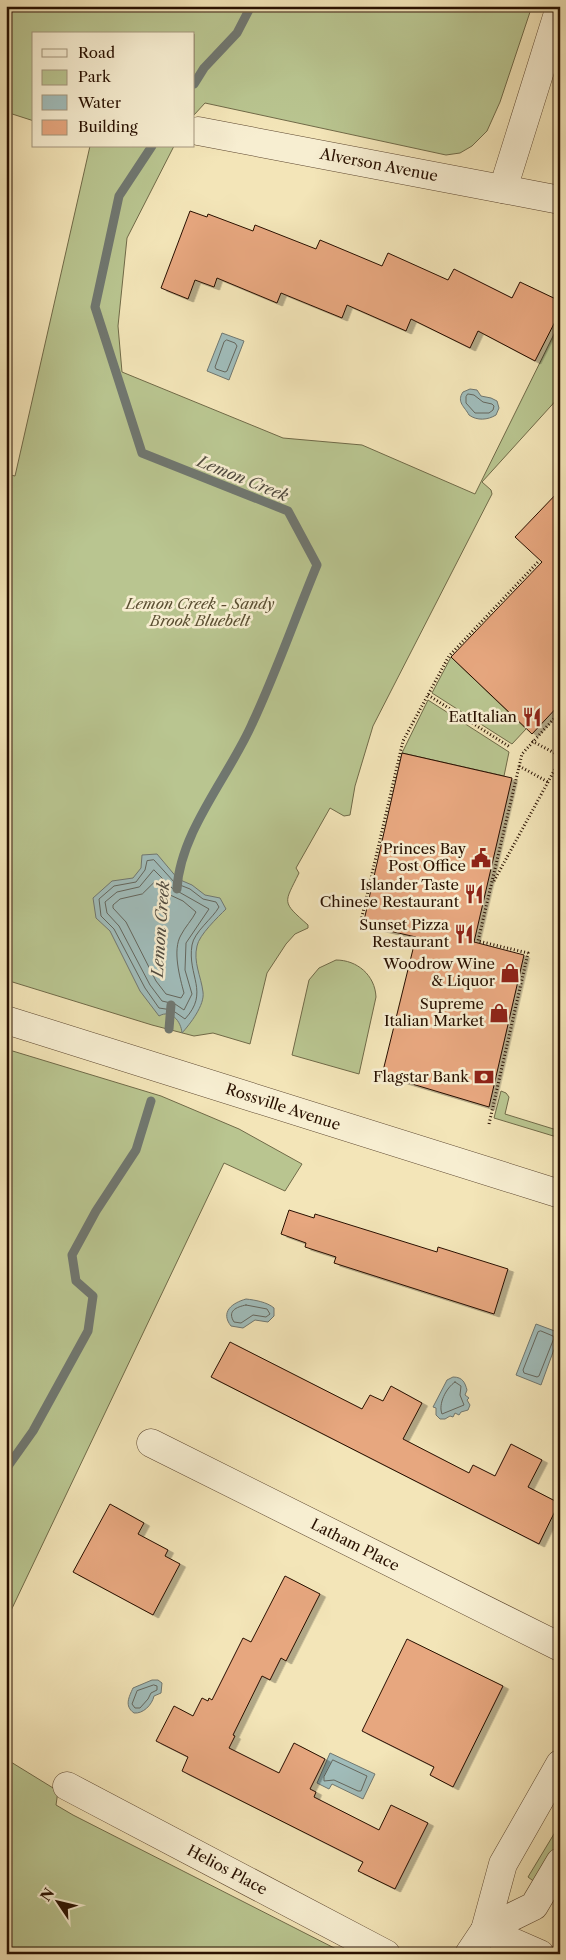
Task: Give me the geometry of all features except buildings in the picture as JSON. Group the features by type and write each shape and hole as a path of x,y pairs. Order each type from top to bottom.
{"street":[{"path":"503,189 560,8"},
{"name":"Alverson Avenue","path":"198,131 560,200"},
{"name":"Rossville Avenue","path":"6,1020 560,1194"},
{"name":"Latham Place","path":"151,1443 560,1647"},
{"path":"469,1954 485,1930 504,1864 560,1764"},
{"name":"Helios Place","path":"67,1786 386,1954"},
{"path":"485,1930 534,1906 560,1862"},
{"path":"485,1930 540,1954"}],"path":[{"path":"361,921 400,750 449,656 538,562"},
{"path":"428,696 510,747"},
{"path":"489,1124 528,952 478,941 522,754 560,712"},
{"path":"532,741 560,756"},
{"path":"517,751 522,754"},
{"path":"491,886 560,760"},
{"path":"519,766 548,782"}],"green space":[{"path":"6,6 532,6 500,102 487,131 472,146 460,153 446,155 205,103 195,114 195,32 32,32 32,120 6,112"},
{"name":"Lemon Creek - Sandy Brook Bluebelt","path":"90,148 173,148 127,238 118,326 122,372 283,438 362,445 475,494 560,322 560,396 482,482 491,490 492,494 373,726 355,786 350,815 344,816 330,808 296,868 299,873 290,891 288,902 293,911 308,925 308,928 295,934 267,973 250,1044 213,1033 194,1036 152,1025 6,980 6,474 15,476"},
{"path":"451,657 526,729 512,744 432,693"},
{"path":"428,700 509,752 504,776 402,753"},
{"path":"336,960 351,963 364,970 375,989 376,997 359,1074 292,1055 309,980 319,968"},
{"path":"6,1049 161,1096 239,1129 302,1164 285,1191 224,1163 6,1621"},
{"path":"501,1091 509,1097 505,1114 560,1131 560,1138 494,1118"},
{"path":"6,1759 58,1791 56,1805 73,1815 346,1954 6,1954"},
{"path":"560,1824 560,1843 536,1883 528,1877"}],"water":[{"path":"222,333 244,341 229,380 207,371"},
{"path":"470,389 477,390 481,396 497,401 499,408 496,415 482,419 469,415 460,399 463,392"},
{"path":"157,854 178,879 192,885 205,895 220,898 226,909 209,926 198,942 196,958 203,992 202,1003 182,1033 180,1024 175,1017 168,1014 159,1016 140,991 110,931 96,918 93,898 112,881 133,878 141,868 142,855"},
{"path":"246,1299 271,1306 274,1308 274,1316 268,1322 255,1320 243,1328 231,1326 228,1321 227,1312 236,1303"},
{"path":"536,1324 560,1333 541,1385 516,1375"},
{"path":"453,1377 461,1379 464,1383 467,1390 465,1395 469,1398 467,1400 470,1405 468,1410 461,1412 459,1415 455,1413 453,1417 440,1419 436,1415 436,1408 433,1407 447,1380"},
{"path":"152,1680 158,1680 162,1683 161,1693 154,1696 149,1706 144,1710 134,1713 128,1704 133,1688"},
{"path":"330,1753 375,1774 363,1799 332,1784 329,1789 317,1783"}],"waterway":[{"name":"Lemon Creek","path":"195,82 204,68 237,33 251,6"},
{"name":"Lemon Creek","path":"151,148 119,196 95,307 142,453 288,511 317,565 261,705 242,744 196,825 180,868 177,889"},
{"name":"Lemon Creek","path":"169,1029 171,1005"},
{"name":"Lemon Creek","path":"6,1469 33,1431 88,1331 93,1296 76,1281 72,1255 96,1211 136,1150 151,1101"}],"place":[{"name":"EatItalian","path":"532,717"},
{"name":"Princes Bay Post Office","path":"481,858"},
{"name":"Islander Taste Chinese Restaurant","path":"474,894"},
{"name":"Sunset Pizza Restaurant","path":"464,934"},
{"name":"Woodrow Wine & Liquor","path":"510,973"},
{"name":"Supreme Italian Market","path":"499,1013"},
{"name":"Flagstar Bank","path":"484,1077"}]}
